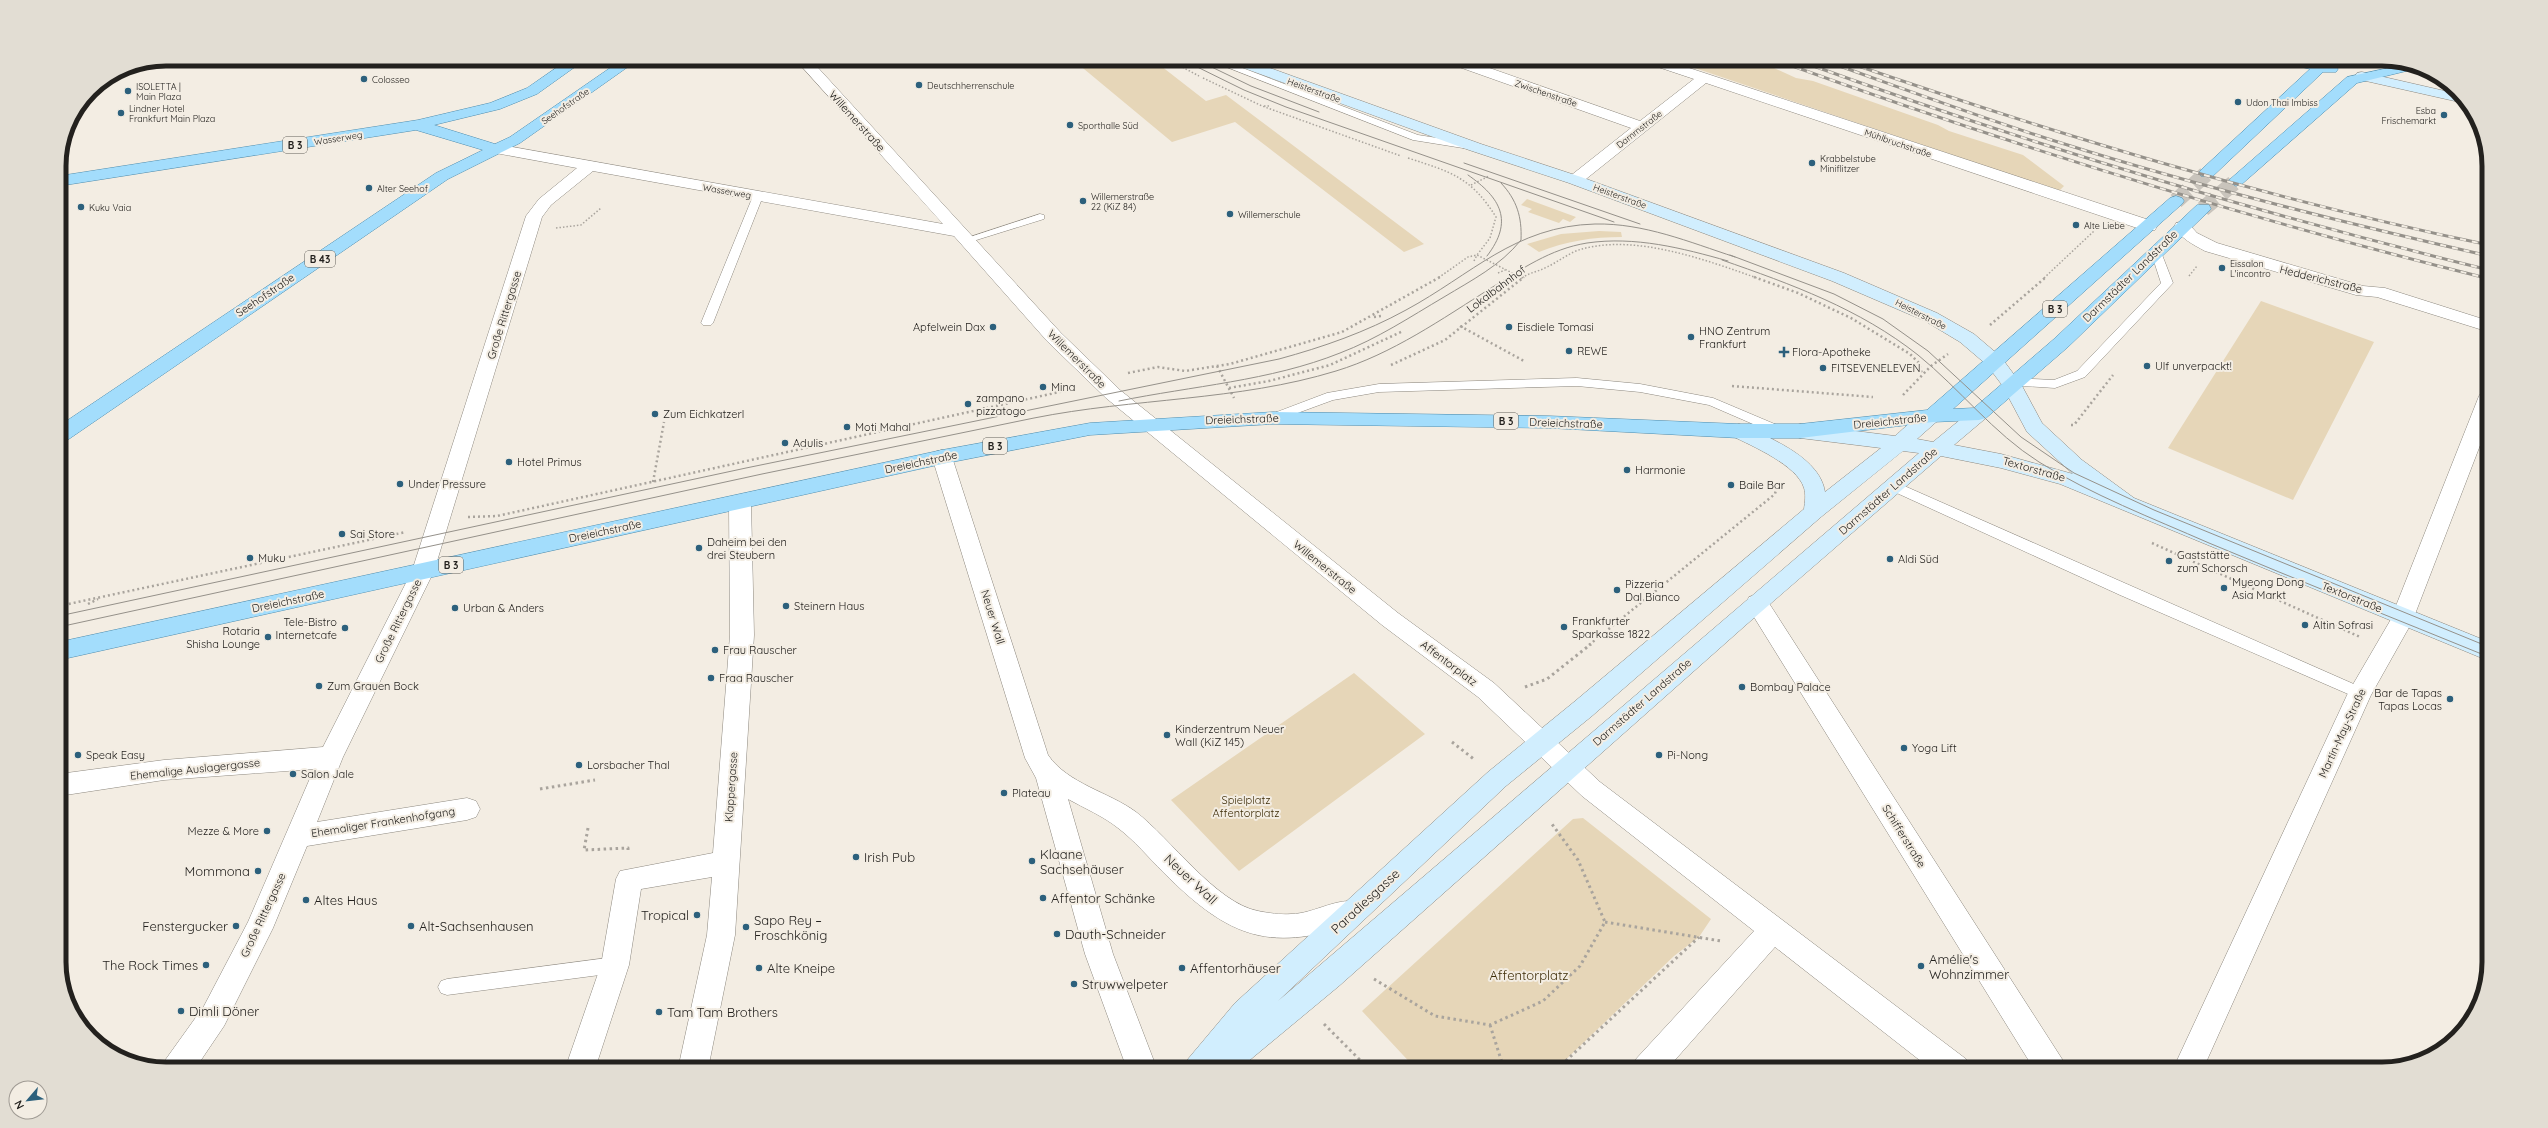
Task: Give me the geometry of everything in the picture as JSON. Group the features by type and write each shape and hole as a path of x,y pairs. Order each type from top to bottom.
{"main road":[{"name":"Wasserweg","path":"66,180 418,125 495,106 525,94 568,66"},
{"name":"Seehofstraße","path":"496,149 513,130 602,66"},
{"name":"Seehofstraße","path":"66,431 442,176 515,140 622,66"},
{"name":"Heisterstraße","path":"1251,66 1475,147 1576,180 1899,302 1930,317 1967,338 1994,361"},
{"path":"2207,173 2320,66 2455,97"},
{"path":"2352,66 2362,76"},
{"path":"2375,66 2433,80"},
{"path":"2236,181 2352,80 2362,76 2403,68"},
{"path":"418,125 448,133 457,139 496,149"},
{"path":"442,176 456,157 459,145 457,139"},
{"name":"Darmstädter Landstraße","path":"1541,742 1897,442 1933,416 2176,201"},
{"name":"Darmstädter Landstraße","path":"1568,768 1893,486 1979,414 2012,383 2061,343 2182,227 2203,209"},
{"name":"Textorstraße","path":"1994,361 2012,383 2034,427 2075,465 2126,503"},
{"name":"Dreieichstraße","path":"66,649 942,457 1090,429 1150,424 1273,418 1549,422 1739,431 1800,431 1933,416 1979,414"},
{"name":"B 3","path":"1739,431 1770,447 1802,470 1814,487 1816,500 1814,512"},
{"name":"Dreieichstraße","path":"1800,431 1938,448"},
{"name":"Textorstraße","path":"1938,448 2026,465 2126,503 2482,649"},
{"name":"Paradiesgasse","path":"1205,1062 1245,1014 1352,912 1497,779 1541,742"},
{"path":"1225,1062 1344,964 1568,768"}],"street":[{"name":"Willemerstraße","path":"808,66 962,236 1098,381 1184,454 1390,619"},
{"name":"Zwischenstraße","path":"1470,66 1642,126"},
{"name":"Mühlbruchstraße","path":"1669,66 2149,226"},
{"name":"Dammstraße","path":"1576,180 1704,78"},
{"name":"Wasserweg","path":"496,149 588,167 758,196 962,236"},
{"name":"Große Rittergasse","path":"182,1062 214,1016 259,928 331,757 423,571 434,535 440,522 534,216 540,207 588,167"},
{"name":"Hedderichstraße","path":"2182,227 2191,237 2211,248 2362,291 2379,292 2482,325"},
{"path":"2379,301 2482,335"},
{"name":"Martin-May-Straße","path":"2191,1062 2360,693 2402,617 2482,414"},
{"name":"Neuer Wall","path":"942,457 1037,758 1048,775 1099,954 1139,1062"},
{"name":"Klappergasse","path":"694,1062 721,935 742,635 740,502"},
{"name":"Schifferstraße","path":"1757,604 2047,1062"},
{"name":"Affentorplatz","path":"1390,619 1486,690 1541,742"},
{"path":"1541,742 1568,768 1766,938 1944,1062"},
{"name":"Ehemalige Auslagergasse","path":"66,784 164,770 331,757"},
{"name":"Neuer Wall","path":"1048,775 1128,820 1195,886 1226,911 1255,923 1292,927 1352,912"},
{"name":"Ehemaliger Frankenhofgang","path":"298,836 467,809"},
{"path":"582,1062 615,965 629,879 726,863"},
{"path":"1653,1062 1766,938"}],"lane":[{"path":"1229,66 1416,138 1475,147"},
{"path":"707,323 758,196"},
{"path":"962,236 1040,217"},
{"path":"2012,383 2055,384 2081,374 2167,283 2156,252"},
{"path":"1273,418 1331,396 1380,388 1577,382 1640,388 1713,402 1780,431"},
{"path":"1893,486 2125,591 2360,693"},
{"path":"447,987 615,965"}],"path":[{"path":"1182,66 1262,106 1445,171 1471,185 1496,217 1490,238 1476,255 1474,261"},
{"path":"1262,106 1271,106"},
{"path":"530,231 581,225 601,208"},
{"path":"1988,327 2113,214"},
{"name":"Lokalbahnhof","path":"1529,364 1460,326 1530,272 1544,269 1581,250 1602,246 1646,246 1709,261 1798,293 1851,318 1910,354 1920,363 1922,374"},
{"path":"66,605 404,532 418,525 497,516 1067,392 1098,381 1158,367 1176,368 1185,371 1217,366 1300,345 1342,332 1371,318 1430,284 1468,256 1476,255 1522,278"},
{"path":"1498,273 1505,270"},
{"path":"1371,318 1381,316"},
{"path":"1229,388 1269,381 1330,365 1403,331"},
{"path":"1871,423 1922,374 1944,356"},
{"path":"1217,366 1236,402"},
{"path":"653,482 664,422"},
{"path":"1521,687 1529,688 1547,679 1775,494 1779,478 1802,470"},
{"path":"2148,541 2385,648"},
{"path":"88,604 102,597"},
{"path":"1452,742 1477,762"},
{"path":"540,789 595,780"},
{"path":"1552,824 1578,860 1605,922"},
{"path":"588,828 584,850 628,848 629,879"},
{"path":"1605,922 1699,937 1766,938"},
{"path":"1374,979 1435,1016 1490,1025 1543,1001 1580,966 1605,922"},
{"path":"1565,1062 1699,937"},
{"path":"1324,1024 1362,1062"},
{"path":"1490,1025 1502,1062"}],"green space":[{"path":"1080,66 1161,66 1206,101 1226,95 1424,244 1404,252 1235,122 1172,142"},
{"path":"1689,66 1769,66 1796,78 1813,81 1938,125 1949,131 2023,155 2064,186 2059,191"},
{"path":"1527,199 1576,217 1570,222 1563,219 1559,223 1528,212 1532,209 1521,205"},
{"path":"1599,231 1621,232 1622,237 1580,240 1539,252 1527,244 1561,234"},
{"path":"2261,301 2374,342 2293,500 2168,448"},
{"name":"Spielplatz Affentorplatz","path":"1354,673 1425,734 1239,871 1171,800"},
{"name":"Affentorplatz","path":"1583,818 1711,919 1699,937 1674,956 1563,1062 1409,1062 1362,1011 1573,819"}],"tunnel":[{"path":"2176,201 2207,173"},
{"path":"2203,209 2236,181"}],"tram line":[{"path":"1195,66 1244,90 1286,107 1614,222"},
{"path":"1210,66 1251,86 1319,112"},
{"path":"1464,163 1640,224"},
{"path":"1468,175 1489,192 1500,211 1502,221 1500,232 1487,256"},
{"path":"1501,183 1515,202 1521,224 1521,240 1519,242"},
{"path":"1519,242 1541,233 1567,227 1595,224 1613,225 1666,234 1735,257"},
{"path":"66,625 762,474 1034,418 1110,406 1224,394 1299,381 1336,371 1377,355 1416,335 1525,267 1561,250 1587,243 1623,241 1658,244 1728,261"},
{"path":"66,614 746,468 1279,359 1328,344 1391,318 1430,296 1473,268 1519,242"},
{"path":"1119,401 1259,377 1340,353 1393,327 1465,285 1495,265 1519,242"},
{"path":"1730,255 1834,294 1883,319 1928,351 2021,437 2074,473 2154,510 2482,644"},
{"path":"1722,260 1799,288 1873,324 1918,355 2007,438 2022,450 2039,462 2080,485 2122,506 2209,543 2482,654"}],"railway":[{"path":"1793,66 1949,121 2126,178 2305,230 2482,277"},
{"path":"1813,66 1966,119 2138,174 2313,224 2482,268"},
{"path":"1839,66 1939,102 2058,142 2165,174 2272,204 2482,254"},
{"path":"1859,66 1999,113 2160,162 2324,207 2482,243"}],"place":[{"name":"Colosseo","path":"364,79"},
{"name":"Deutschherrenschule","path":"919,85"},
{"name":"ISOLETTA | Main Plaza","path":"128,91"},
{"name":"Udon Thai Imbiss","path":"2238,102"},
{"name":"Lindner Hotel Frankfurt Main Plaza","path":"121,113"},
{"name":"Esba Frischemarkt","path":"2444,115"},
{"name":"Sporthalle Süd","path":"1070,125"},
{"name":"Krabbelstube Miniflitzer","path":"1812,163"},
{"name":"Alter Seehof","path":"369,188"},
{"name":"Willemerstraße 22 (KiZ 84)","path":"1083,201"},
{"name":"Kuku Vaia","path":"81,207"},
{"name":"Willemerschule","path":"1230,214"},
{"name":"Alte Liebe","path":"2076,225"},
{"name":"Eissalon L'incontro","path":"2222,268"},
{"name":"Apfelwein Dax","path":"993,327"},
{"name":"Eisdiele Tomasi","path":"1509,327"},
{"name":"HNO Zentrum Frankfurt","path":"1691,337"},
{"name":"REWE","path":"1569,351"},
{"name":"Flora-Apotheke","path":"1784,352"},
{"name":"Ulf unverpackt!","path":"2147,366"},
{"name":"FITSEVENELEVEN","path":"1823,368"},
{"name":"Mina","path":"1043,387"},
{"name":"zampano pizzatogo","path":"968,404"},
{"name":"Zum Eichkatzerl","path":"655,414"},
{"name":"Moti Mahal","path":"847,427"},
{"name":"Adulis","path":"785,443"},
{"name":"Hotel Primus","path":"509,462"},
{"name":"Harmonie","path":"1627,470"},
{"name":"Under Pressure","path":"400,484"},
{"name":"Baile Bar","path":"1731,485"},
{"name":"Sai Store","path":"342,534"},
{"name":"Daheim bei den drei Steubern","path":"699,548"},
{"name":"Muku","path":"250,558"},
{"name":"Aldi Süd","path":"1890,559"},
{"name":"Gaststätte zum Schorsch","path":"2169,561"},
{"name":"Myeong Dong Asia Markt","path":"2224,588"},
{"name":"Pizzeria Dal Bianco","path":"1617,590"},
{"name":"Steinern Haus","path":"786,606"},
{"name":"Urban & Anders","path":"455,608"},
{"name":"Altin Sofrasi","path":"2305,625"},
{"name":"Frankfurter Sparkasse 1822","path":"1564,627"},
{"name":"Tele-Bistro Internetcafe","path":"345,628"},
{"name":"Rotaria Shisha Lounge","path":"268,637"},
{"name":"Frau Rauscher","path":"715,650"},
{"name":"Fraa Rauscher","path":"711,678"},
{"name":"Zum Grauen Bock","path":"319,686"},
{"name":"Bombay Palace","path":"1742,687"},
{"name":"Bar de Tapas Tapas Locas","path":"2450,699"},
{"name":"Kinderzentrum Neuer Wall (KiZ 145)","path":"1167,735"},
{"name":"Yoga Lift","path":"1904,748"},
{"name":"Speak Easy","path":"78,755"},
{"name":"Pi-Nong","path":"1659,755"},
{"name":"Lorsbacher Thal","path":"579,765"},
{"name":"Salon Jale","path":"293,774"},
{"name":"Plateau","path":"1004,793"},
{"name":"Mezze & More","path":"267,831"},
{"name":"Irish Pub","path":"856,857"},
{"name":"Klaane Sachsehäuser","path":"1032,861"},
{"name":"Mommona","path":"258,871"},
{"name":"Affentor Schänke","path":"1043,898"},
{"name":"Altes Haus","path":"306,900"},
{"name":"Tropical","path":"697,915"},
{"name":"Fenstergucker","path":"236,926"},
{"name":"Alt-Sachsenhausen","path":"411,926"},
{"name":"Sapo Rey – Froschkönig","path":"746,927"},
{"name":"Dauth-Schneider","path":"1057,934"},
{"name":"The Rock Times","path":"206,965"},
{"name":"Amélie's Wohnzimmer","path":"1921,966"},
{"name":"Alte Kneipe","path":"759,968"},
{"name":"Affentorhäuser","path":"1182,968"},
{"name":"Struwwelpeter","path":"1074,984"},
{"name":"Dimli Döner","path":"181,1011"},
{"name":"Tam Tam Brothers","path":"659,1012"}]}
